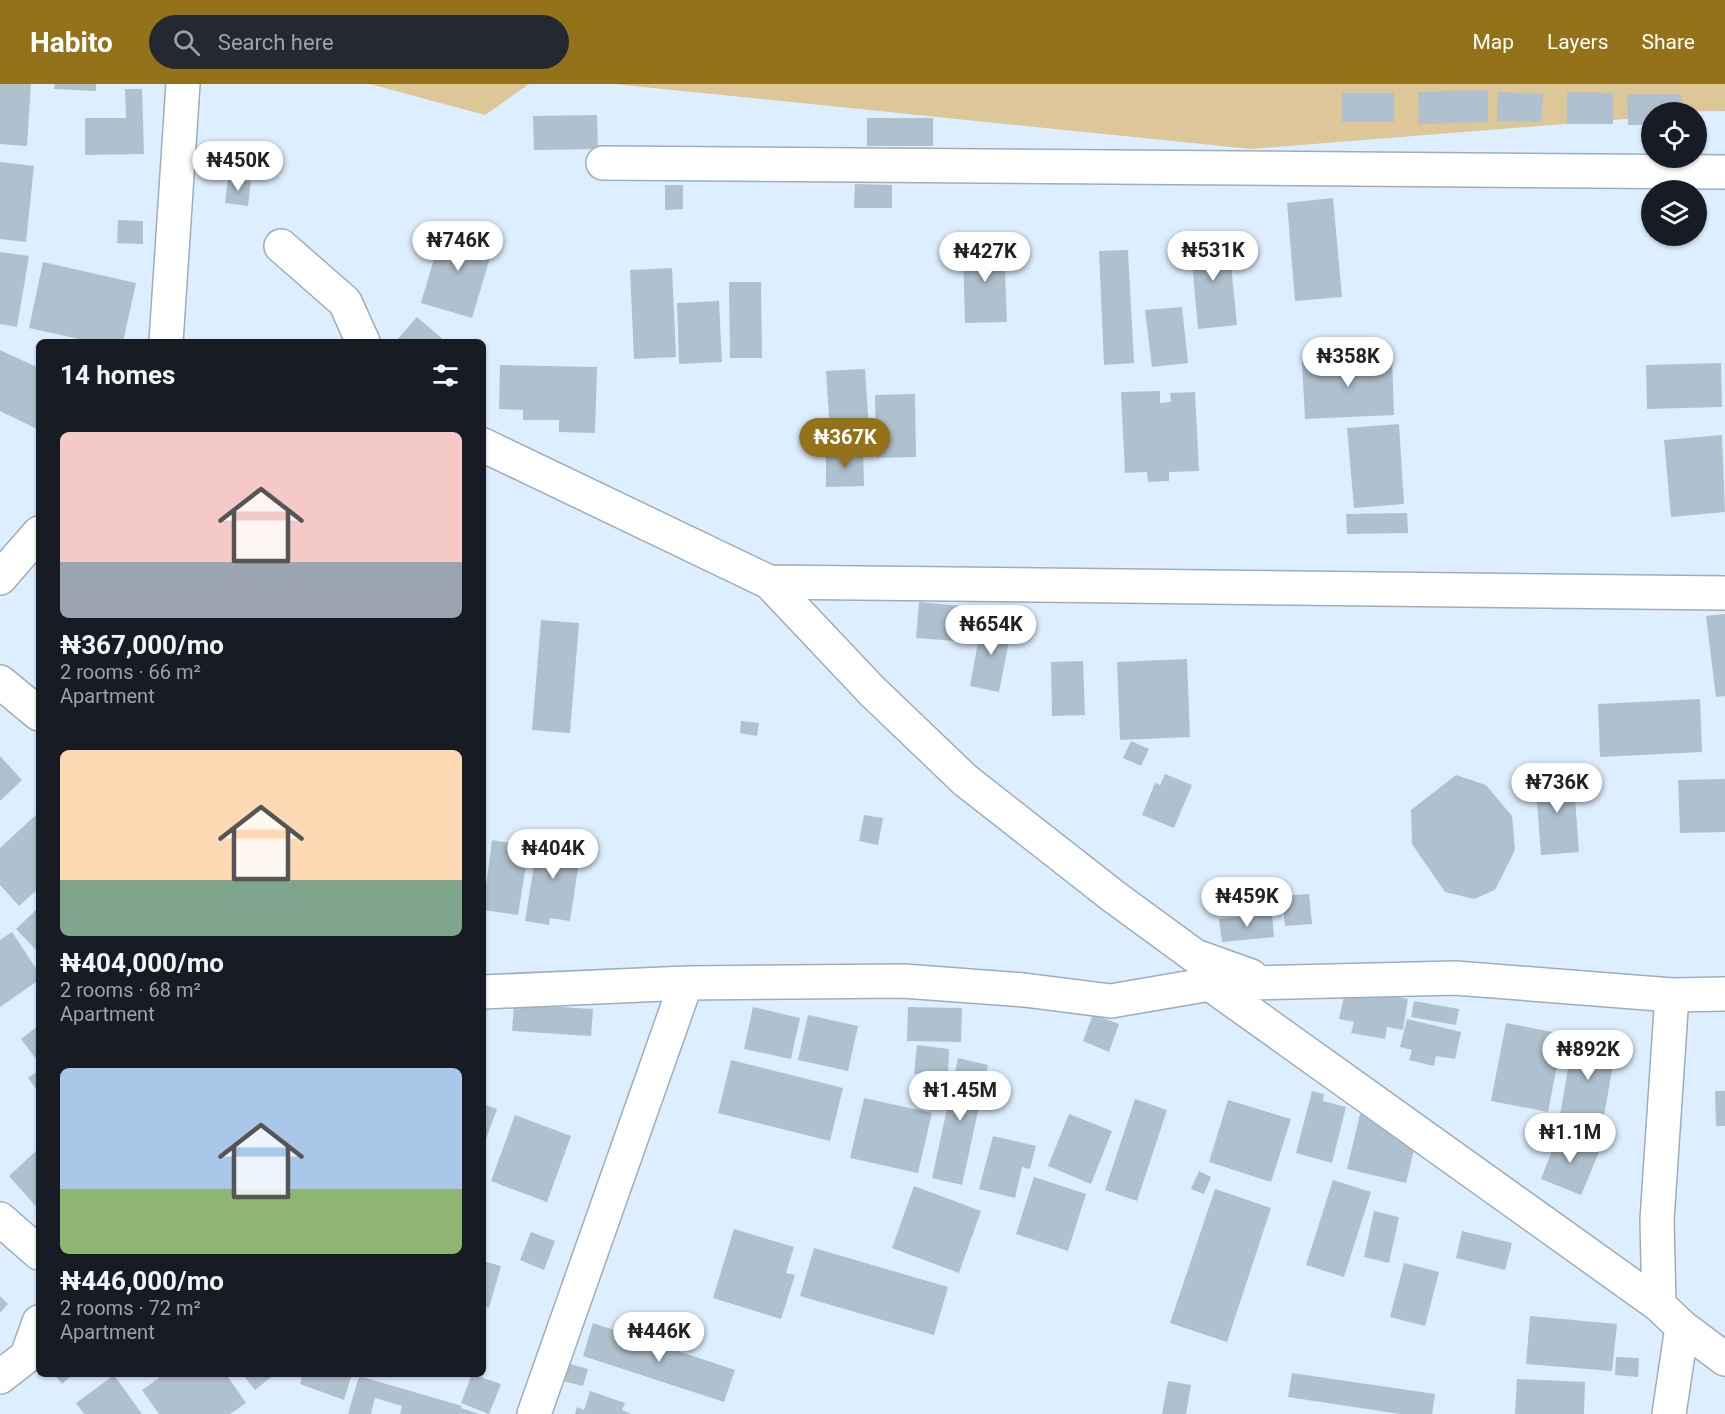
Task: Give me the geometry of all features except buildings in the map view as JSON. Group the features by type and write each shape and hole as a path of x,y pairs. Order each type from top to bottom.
{"street":[{"path":"166,339 183,84"},
{"path":"603,163 1725,171"},
{"path":"281,246 345,302 362,339"},
{"path":"486,446 769,582 872,691 965,780 1113,897 1195,956 1264,981"},
{"path":"0,578 36,536"},
{"path":"769,582 1725,593"},
{"path":"0,681 36,711"},
{"path":"486,992 686,983 903,981 1024,990 1111,1001 1210,984 1455,978 1672,995 1725,994"},
{"path":"534,1414 686,983"},
{"path":"1210,984 1671,1316 1725,1359"},
{"path":"1669,1414 1671,1316 1657,1220 1672,995"},
{"path":"0,1219 36,1250"},
{"path":"0,1377 27,1356 36,1332"}],"shaded area":[{"path":"370,84 529,84 485,115"},
{"path":"614,84 1725,84 1725,111 1707,111 1707,102 1641,102 1641,118 1251,149"}]}
